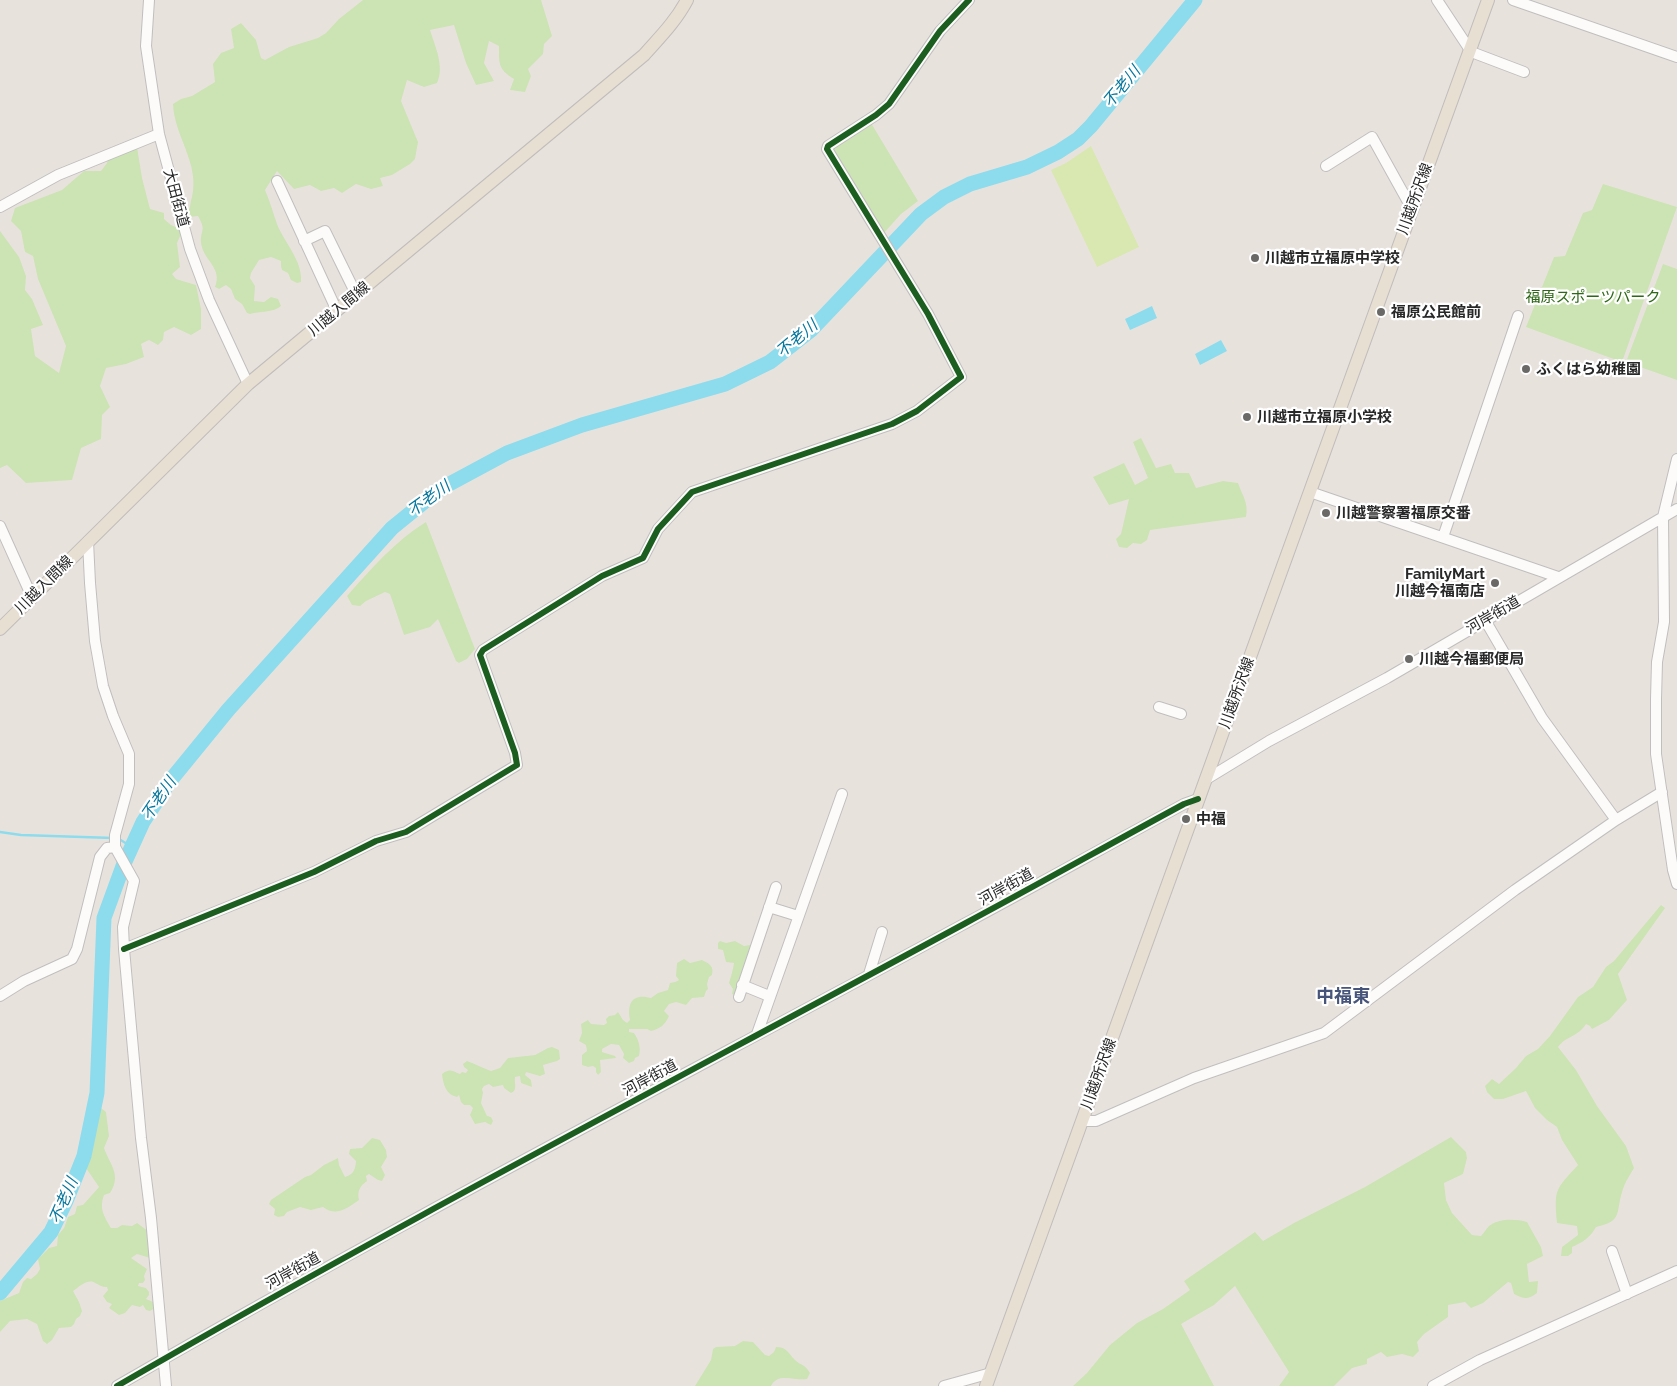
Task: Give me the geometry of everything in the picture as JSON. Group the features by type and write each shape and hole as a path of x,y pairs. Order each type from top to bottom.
{"main road":[{"name":"川越入間線","path":"1,626 248,384 644,54 681,12 687,0"},
{"name":"川越所沢線","path":"986,1386 1488,0"}],"street":[{"name":"大田街道","path":"149,0 146,46 159,134 190,249 209,300 248,384"},
{"path":"124,948 314,872 376,842 406,832 517,765 515,752 480,655 483,650 602,576 642,558 658,529 692,492 892,424 917,411 961,377 928,314 827,149 828,146 876,115 889,104 940,31 969,0"},
{"path":"1437,0 1470,50 1480,57 1524,72"},
{"path":"1512,0 1677,57"},
{"path":"0,207 66,171 159,134"},
{"path":"1326,166 1372,136 1407,200 1414,204"},
{"path":"277,180 337,311"},
{"path":"304,241 325,231 356,294"},
{"path":"1442,537 1518,316"},
{"path":"1677,459 1663,517 1664,622 1657,662 1656,699 1656,754 1677,884"},
{"path":"1310,492 1558,577"},
{"name":"河岸街道","path":"1205,780 1269,741 1387,678 1677,509"},
{"path":"0,526 32,597"},
{"path":"88,541 94,631 103,686 128,754 128,784 115,835 115,847 133,876 134,881 123,927 124,948 166,1386"},
{"path":"1485,620 1542,718 1616,820"},
{"path":"1159,707 1181,714"},
{"path":"1082,1121 1096,1121 1194,1078 1324,1033 1515,890 1616,820 1662,792"},
{"path":"757,1034 842,794"},
{"name":"河岸街道","path":"117,1386 351,1253 1184,804 1198,799"},
{"path":"0,996 24,981 72,960 77,950 100,857 107,848 115,847"},
{"path":"739,997 776,887"},
{"path":"769,907 798,916"},
{"path":"869,974 882,932"},
{"path":"742,986 770,996"},
{"path":"1612,1251 1627,1294"},
{"path":"1433,1386 1480,1360 1677,1271"},
{"path":"944,1386 991,1373"}],"green space":[{"path":"363,0 541,0 552,36 544,44 543,54 528,69 531,76 525,92 510,90 514,79 500,66 499,46 489,41 484,63 494,81 476,85 466,63 454,25 430,30 440,63 437,83 424,87 407,80 401,101 418,142 415,159 392,175 380,178 383,186 371,189 356,184 342,193 334,188 321,191 310,185 294,189 277,171 265,190 280,231 296,259 301,274 301,282 297,283 291,280 288,273 282,270 281,261 271,257 259,260 250,278 255,286 254,301 264,302 271,297 278,299 281,306 270,311 247,313 242,304 235,299 231,289 226,285 219,289 215,287 217,280 215,269 205,254 201,243 202,225 198,216 190,217 188,212 194,185 193,173 174,116 173,104 181,99 192,96 215,82 213,64 221,53 234,48 231,29 241,23 256,40 261,58 265,60 289,47 318,38"},
{"path":"871,123 918,201 901,214 883,234 832,151 833,147"},
{"path":"1091,146 1139,247 1097,267 1051,170 1066,163"},
{"path":"137,147 150,209 164,213 164,219 178,228 181,234 177,243 180,267 172,274 176,279 196,285 201,309 201,329 191,335 174,327 164,332 163,340 158,345 149,340 141,344 144,357 126,364 106,368 100,386 110,407 102,415 101,439 81,448 72,480 26,483 7,465 0,468 0,231 19,257 26,276 25,290 32,299 43,325 31,329 35,356 59,373 66,346 38,279 33,256 25,252 21,231 11,221 15,208 62,190 84,171 101,171 107,163 108,156"},
{"name":"福原スポーツパーク","path":"1603,184 1677,207 1622,362 1526,327 1554,257 1565,256 1583,213 1592,210"},
{"path":"1663,264 1677,269 1677,380 1626,362"},
{"path":"1141,438 1156,468 1171,464 1175,473 1189,473 1196,488 1223,481 1238,483 1246,503 1246,517 1150,530 1147,540 1141,544 1133,543 1127,548 1119,547 1116,539 1121,534 1129,499 1109,505 1093,477 1124,463 1135,485 1148,478 1133,442"},
{"path":"426,522 475,649 467,659 459,663 456,661 438,619 430,627 404,635 390,594 385,592 360,606 352,605 347,596 394,547"},
{"path":"1661,905 1665,908 1618,974 1627,1000 1609,1020 1592,1029 1586,1024 1583,1029 1565,1040 1558,1047 1576,1070 1597,1106 1626,1146 1634,1168 1624,1186 1615,1218 1605,1225 1596,1227 1586,1239 1572,1247 1572,1253 1568,1256 1561,1256 1562,1247 1578,1235 1577,1226 1557,1223 1556,1196 1560,1185 1578,1165 1562,1140 1557,1127 1535,1108 1526,1091 1503,1099 1494,1099 1487,1092 1485,1086 1492,1079 1499,1084 1526,1056 1538,1049 1550,1036 1578,997 1593,987 1606,967 1614,961"},
{"path":"720,941 726,943 735,941 744,946 750,945 754,947 737,996 732,994 733,989 729,983 734,963 726,962 723,950 718,949"},
{"path":"684,959 690,963 702,960 712,967 712,975 709,977 708,989 704,997 692,998 686,1005 676,1002 669,1004 664,1011 669,1016 664,1024 657,1029 651,1031 647,1029 629,1029 629,1032 634,1033 636,1036 640,1047 639,1056 634,1061 629,1063 623,1058 624,1054 619,1045 611,1044 602,1049 602,1052 616,1058 600,1060 601,1072 598,1075 596,1068 593,1066 582,1065 582,1055 587,1051 586,1045 579,1041 582,1033 581,1024 588,1020 591,1024 604,1025 607,1023 606,1019 609,1016 615,1015 618,1012 627,1023 630,1020 629,1009 632,1001 639,997 651,998 658,993 668,990 670,983 679,980 676,976 677,963"},
{"path":"552,1047 559,1050 560,1059 543,1065 545,1074 540,1076 526,1072 525,1075 531,1080 532,1087 521,1083 520,1076 515,1077 515,1088 511,1093 503,1085 493,1087 489,1084 484,1086 481,1103 487,1116 491,1117 493,1121 491,1125 485,1122 475,1124 470,1115 473,1108 470,1105 464,1105 459,1095 457,1097 450,1094 444,1085 442,1074 449,1071 460,1074 462,1072 466,1073 468,1070 463,1064 467,1061 491,1071 500,1068 508,1058 535,1055"},
{"path":"101,1108 106,1112 109,1136 104,1148 115,1175 115,1181 110,1193 104,1195 103,1212 111,1228 117,1228 122,1225 132,1226 137,1223 148,1231 148,1244 151,1249 150,1258 137,1254 131,1258 147,1269 144,1276 145,1280 143,1283 139,1283 138,1286 146,1288 149,1295 146,1299 153,1302 155,1308 150,1311 146,1310 143,1305 140,1307 132,1305 125,1313 119,1315 109,1308 112,1304 107,1302 103,1296 108,1290 107,1287 89,1282 73,1291 82,1311 80,1316 71,1327 59,1328 52,1340 47,1344 43,1341 37,1324 27,1319 10,1321 0,1332 0,1301 19,1293 23,1282 37,1274 40,1269 38,1259 49,1248 57,1246 58,1235 64,1228 68,1217 75,1214 77,1206 83,1205 99,1187 86,1168 91,1156 89,1149 82,1143 83,1138 91,1133 92,1128 88,1123 90,1116 95,1115"},
{"path":"1451,1137 1466,1152 1467,1158 1463,1174 1444,1183 1446,1200 1452,1213 1472,1235 1481,1236 1493,1223 1503,1220 1527,1222 1541,1247 1543,1256 1527,1264 1529,1282 1538,1281 1537,1293 1531,1297 1526,1298 1514,1294 1511,1283 1508,1282 1483,1303 1471,1308 1465,1302 1448,1305 1448,1317 1424,1334 1417,1342 1419,1351 1413,1357 1402,1354 1387,1357 1381,1352 1367,1359 1367,1364 1352,1368 1334,1386 1279,1386 1289,1372 1235,1286 1214,1305 1181,1324 1214,1386 1073,1386 1087,1373 1110,1345 1137,1323 1163,1309 1190,1290 1184,1281 1255,1232 1263,1241 1365,1187"},
{"path":"372,1138 380,1140 386,1150 387,1157 381,1167 385,1175 382,1181 369,1174 366,1176 367,1181 359,1191 359,1200 337,1211 328,1210 323,1207 311,1210 300,1207 287,1212 284,1216 278,1217 274,1215 275,1209 269,1204 271,1200 324,1165 338,1158 345,1177 350,1175 356,1161 349,1154 350,1149 362,1148"},
{"path":"743,1341 753,1342 765,1355 769,1356 776,1347 785,1349 808,1370 810,1373 807,1379 782,1378 778,1379 771,1386 695,1386 711,1360 713,1349 716,1347 735,1346"}],"water":[{"path":"1152,306 1157,318 1130,330 1125,319"},
{"path":"1221,340 1227,351 1200,365 1195,354"}],"waterway":[{"name":"不老川","path":"0,1293 51,1232 84,1156 97,1093 104,918 123,866 143,822 170,781 228,710 392,528 440,489 507,453 582,425 725,384 770,362 811,330 921,214 944,197 970,184 1027,167 1058,152 1078,139 1091,126 1195,0"},
{"path":"0,832 21,835 113,838"},
{"path":"119,839 132,847"}],"cycle path":[{"path":"124,949 314,872 376,841 406,832 517,765 515,753 480,655 483,650 602,576 643,558 658,529 692,492 892,424 917,411 961,377 928,314 827,149 828,146 876,115 889,104 940,31 969,0"},
{"path":"117,1386 433,1209 1184,804 1198,799"}],"place":[{"name":"川越市立福原中学校","path":"1255,258"},
{"name":"福原公民館前","path":"1381,312"},
{"name":"ふくはら幼稚園","path":"1526,369"},
{"name":"川越市立福原小学校","path":"1247,417"},
{"name":"川越警察署福原交番","path":"1326,513"},
{"name":"FamilyMart 川越今福南店","path":"1495,583"},
{"name":"川越今福郵便局","path":"1409,659"},
{"name":"中福","path":"1186,819"}],"district":[{"name":"中福東","path":"1343,997"}]}
